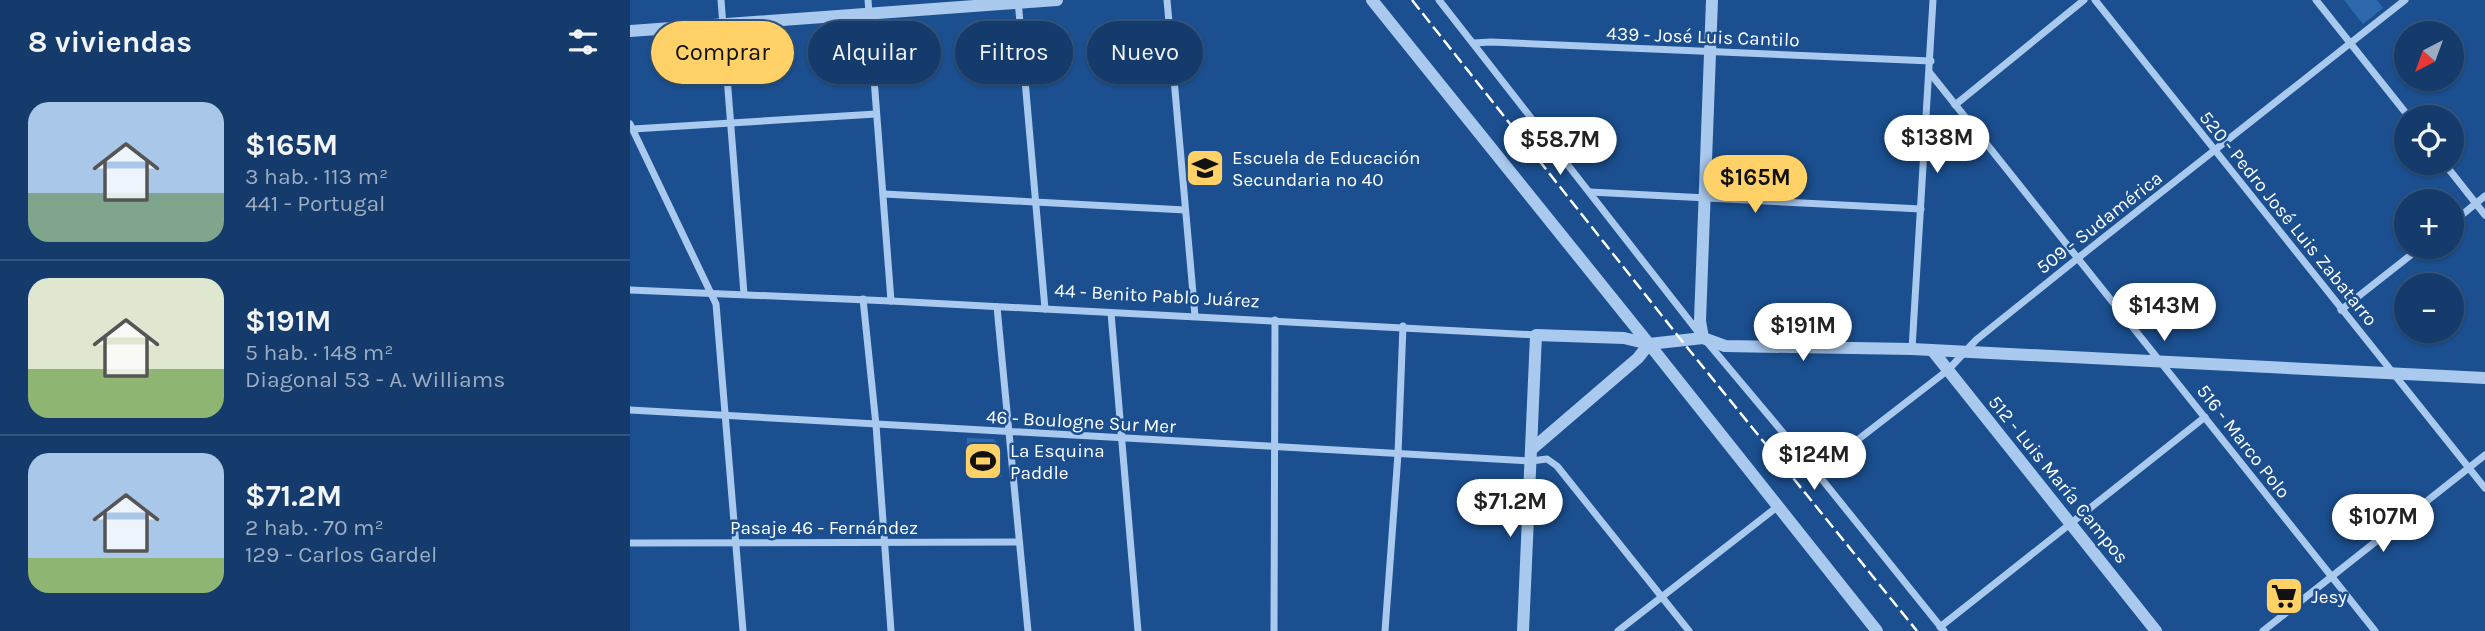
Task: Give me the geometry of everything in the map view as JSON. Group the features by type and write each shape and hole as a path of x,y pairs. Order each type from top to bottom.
{"street":[{"path":"721,0 723,21"},
{"path":"749,21 869,7 1057,0"},
{"path":"1167,0 1195,316"},
{"path":"1372,0 1877,631"},
{"path":"1439,0 1703,338 1816,472 1942,629 2205,417"},
{"path":"1703,338 1700,321 1712,0"},
{"path":"1912,349 1933,0"},
{"path":"1955,105 2084,0"},
{"name":"520 - Pedro José Luis Zabatarro","path":"2095,0 2485,488"},
{"path":"2316,0 2400,105"},
{"name":"509 - Sudamérica","path":"1816,472 1948,370 1976,340 2078,258 2405,0"},
{"path":"1018,2 1045,309"},
{"path":"869,7 891,301"},
{"path":"630,31 651,29"},
{"name":"439 - José Luis Cantilo","path":"1474,43 1931,61"},
{"name":"516 - Marco Polo","path":"1930,73 2375,631"},
{"path":"727,84 744,294"},
{"path":"743,631 716,304 631,127 876,114"},
{"path":"2454,175 2485,215"},
{"path":"1590,192 1921,209"},
{"path":"884,194 1185,210"},
{"path":"2464,213 2485,196"},
{"path":"2341,310 2406,259"},
{"name":"44 - Benito Pablo Juárez","path":"630,290 1403,326 1624,338 1649,344 1703,338"},
{"path":"863,299 876,425 891,631"},
{"path":"997,307 1028,631"},
{"path":"1111,313 1138,631"},
{"path":"1274,631 1275,320"},
{"path":"1385,631 1398,454 1403,326"},
{"path":"1522,631 1536,335"},
{"path":"1703,338 1725,346 1912,349 2485,378"},
{"path":"1531,455 1638,358 1649,344"},
{"name":"512 - Luis María Campos","path":"1932,350 2156,631"},
{"name":"46 - Boulogne Sur Mer","path":"630,410 1398,454 1531,455 1548,459 1558,466 1689,631"},
{"path":"2263,631 2485,455"},
{"path":"1618,631 1777,507"},
{"name":"Pasaje 46 - Fernández","path":"630,543 1019,542"}],"shaded area":[{"path":"2344,0 2377,0 2383,8 2363,24"},
{"name":"La Esquina Paddle","path":"967,438 994,439 999,446 1002,477 965,476"}],"railway":[{"path":"1412,0 1682,341 1917,631"}],"place":[{"name":"Escuela de Educación Secundaria nº 40","path":"1205,168"},
{"name":"La Esquina Paddle","path":"983,461"},
{"name":"Jesy","path":"2284,596"}]}
